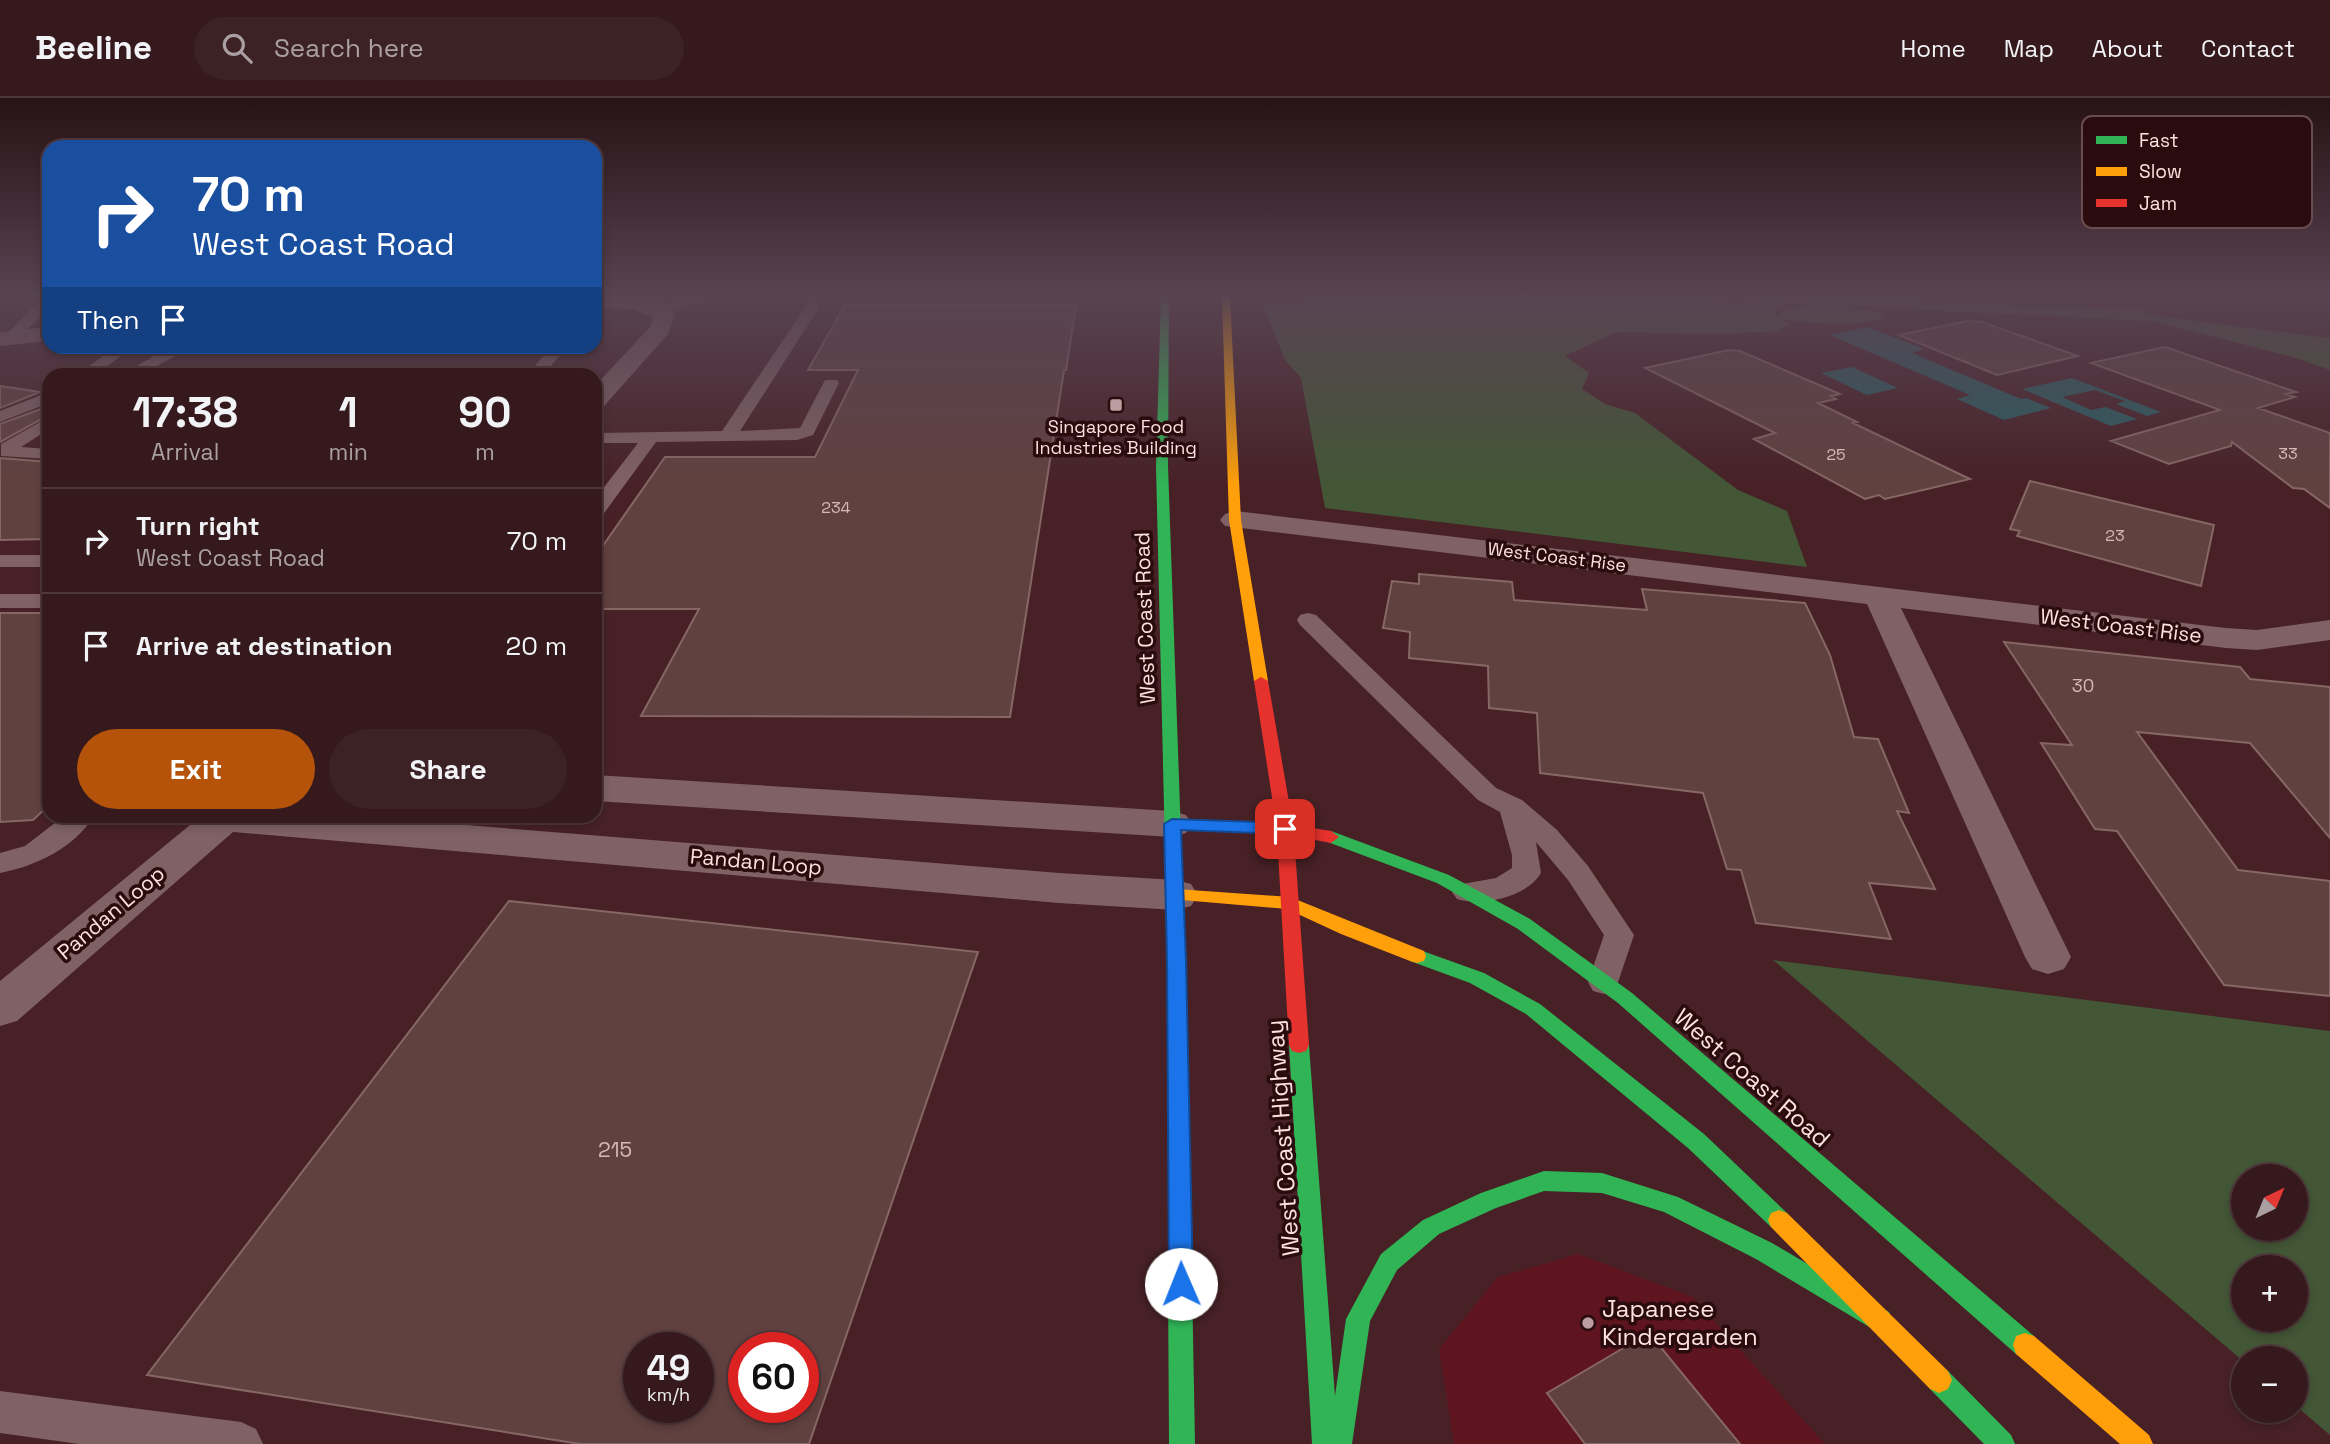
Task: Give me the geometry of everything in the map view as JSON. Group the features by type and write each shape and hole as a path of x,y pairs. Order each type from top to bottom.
{"main road":[{"name":"West Coast Road","path":"1164,360 1162,466 1172,824 1285,829 1332,837 1443,879 1524,924 1604,982 1716,1076 2140,1444"},
{"path":"1229,360 1235,520 1285,829"},
{"path":"1172,824 1182,1444"},
{"name":"West Coast Highway","path":"1285,829 1325,1444"},
{"name":"Pandan Loop","path":"1175,895 1290,903"},
{"path":"1290,903 1346,929 1476,978 1533,1009 1696,1141 1880,1320 2002,1444"},
{"path":"1341,1444 1358,1319 1389,1262 1431,1227 1489,1200 1544,1181 1602,1183 1670,1204 1764,1251 1880,1320"}],"street":[{"path":"602,393 632,360"},
{"name":"West Coast Rise","path":"1235,520 2226,639 2327,634"},
{"path":"1879,596 2048,957"},
{"path":"602,788 1172,824"},
{"name":"Pandan Loop","path":"0,1008 217,823"},
{"name":"Pandan Loop","path":"295,823 1059,888 1175,895"}],"lane":[{"path":"727,437 778,360"},
{"path":"602,438 803,434 831,383"},
{"path":"0,417 42,400"},
{"path":"42,426 7,448 7,452 42,453"},
{"path":"602,503 651,437"},
{"path":"0,561 42,561"},
{"path":"0,601 42,601"},
{"path":"1308,620 1487,794 1512,805 1570,859 1619,935 1604,982"},
{"path":"1467,892 1503,887 1527,873 1526,855 1512,805"},
{"path":"0,863 29,857 46,848 73,823"},
{"path":"0,1412 241,1444"}],"shaded area":[{"name":"Japanese Kindergarden","path":"1578,1254 1693,1297 1825,1444 1454,1444 1439,1349 1498,1277"}],"green space":[{"path":"1285,360 1570,360 1589,373 1582,389 1605,404 1635,413 1738,490 1787,511 1807,567 1325,508 1301,378"},
{"path":"2301,360 2330,360 2330,370"},
{"path":"1773,960 2330,1031 2330,1435 2308,1416 2308,1346 2231,1346 2231,1351"}],"water":[{"path":"1888,360 1928,360 2021,399 2026,398 2051,408 2004,420 1957,399 1970,395"},
{"path":"1852,367 1898,388 1867,395 1821,373"},
{"path":"2072,378 2161,412 2147,416 2116,404 2125,401 2095,390 2062,397 2091,410 2105,407 2137,419 2111,426 2022,389"}],"building":[{"path":"814,360 1068,360 1010,717 641,716 699,609 602,609 602,547 665,457 815,457 858,370 808,370"},
{"path":"1683,360 1760,360 1840,394 1831,396 1836,399 1818,403 1857,422 1853,423 1970,479 1885,499 1879,495 1865,499 1754,439 1775,433 1645,368"},
{"path":"1960,360 2062,360 1997,375"},
{"path":"2106,360 2202,360 2296,392 2286,394 2295,397 2258,408 2330,433 2330,508 2304,489 2293,488 2232,442 2231,446 2169,464 2111,441 2220,410 2091,363"},
{"path":"0,386 40,392 0,408"},
{"path":"42,409 42,419 0,442 0,424"},
{"path":"0,458 42,461 42,539 0,540"},
{"path":"2030,481 2214,525 2201,586 2017,536 2020,531 2010,529"},
{"path":"1419,574 1512,582 1514,600 1647,610 1642,589 1805,603 1830,655 1854,737 1878,739 1909,813 1897,811 1935,889 1869,883 1891,939 1756,923 1741,870 1727,869 1703,793 1540,773 1537,713 1489,708 1488,666 1409,658 1410,632 1383,628 1392,581 1419,584"},
{"path":"0,613 42,613 42,812 33,820 0,822"},
{"path":"2004,642 2240,667 2250,679 2330,687 2330,838 2250,743 2137,732 2238,870 2330,881 2330,996 2224,985 2117,831 2095,829 2041,743 2072,745"},
{"path":"509,901 978,952 819,1415 819,1332 728,1332 728,1423 816,1423 809,1444 580,1444 147,1375"},
{"path":"1649,1333 1740,1444 1585,1444 1547,1393"}],"traffic: fast":[{"path":"1164,360 1162,466 1177,978"},
{"path":"1331,837 1443,879 1524,924 1625,998 2025,1345"},
{"path":"1417,956 1477,978 1533,1009 1696,1141 1779,1220"},
{"path":"1299,1045 1325,1444"},
{"path":"1341,1440 1358,1319 1389,1262 1431,1227 1489,1200 1544,1181 1602,1183 1670,1204 1764,1251 1880,1320"},
{"path":"1180,1281 1182,1444"},
{"path":"1939,1380 2002,1444"}],"traffic: slow":[{"path":"1229,360 1235,520 1261,681"},
{"path":"1176,895 1290,903 1417,956"},
{"path":"1177,978 1180,1281"},
{"path":"1779,1220 1939,1380"},
{"path":"2025,1345 2140,1444"}],"traffic: jam":[{"path":"1261,681 1285,829 1299,1045"},
{"path":"1172,824 1285,829 1331,837"}],"place":[{"name":"Singapore Food Industries Building","path":"1116,405"},
{"name":"Japanese Kindergarden","path":"1588,1323"}],"route":[{"path":"1181,1284 1177,961 1172,824 1285,829"}]}
